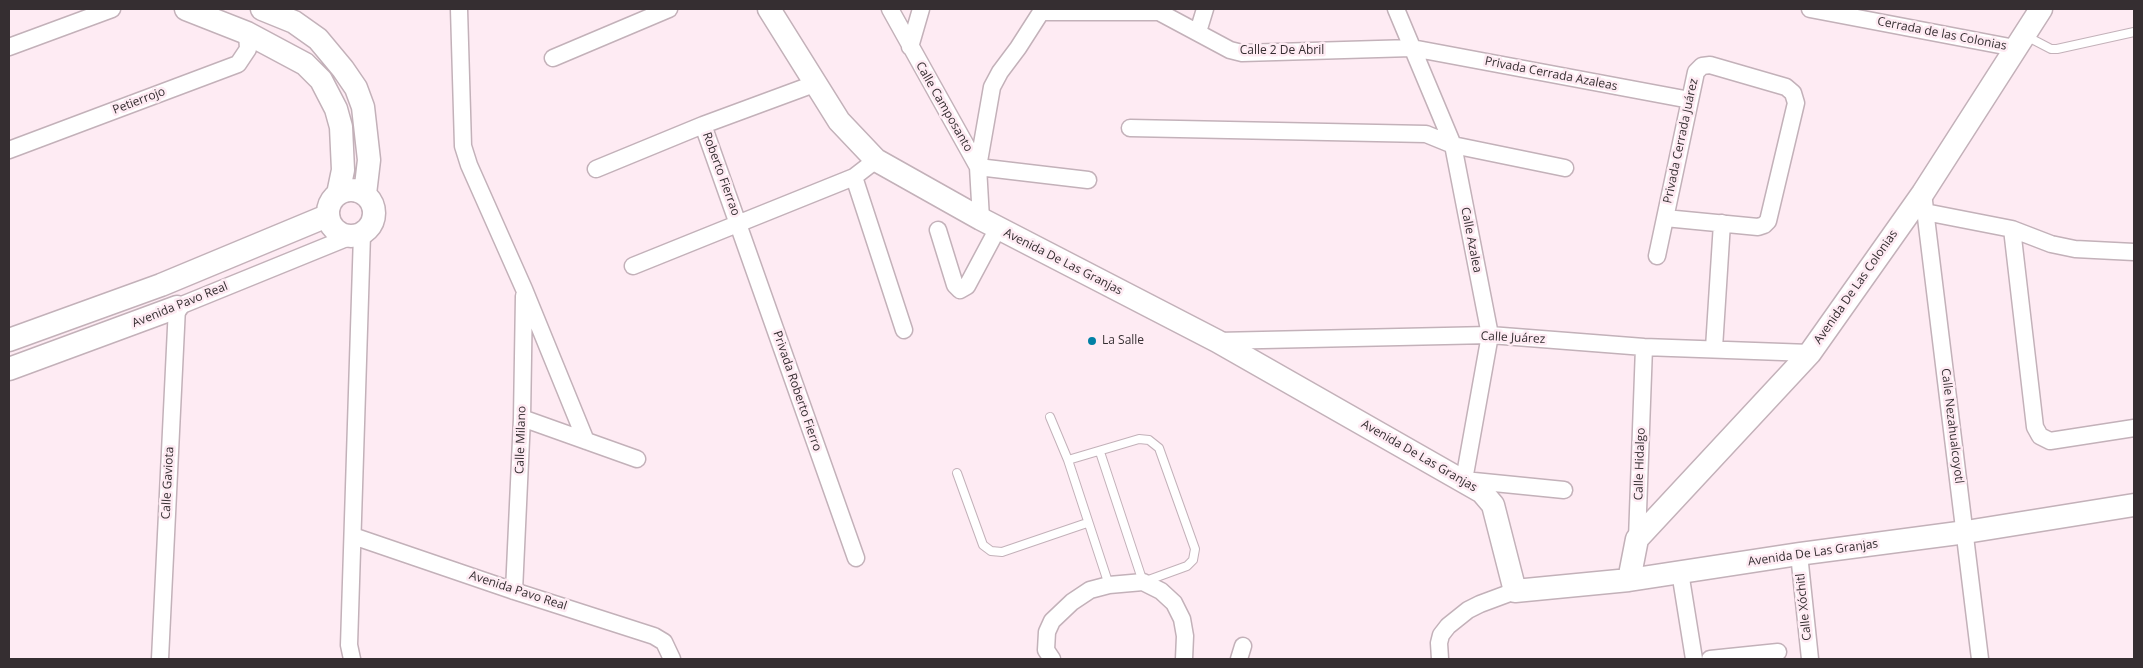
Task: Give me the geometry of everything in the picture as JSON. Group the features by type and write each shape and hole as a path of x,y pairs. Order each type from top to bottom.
{"street":[{"path":"9,47 112,9"},
{"path":"186,9 247,33 305,64 321,80 336,109 341,127 343,170 338,194 328,208 328,216 335,230 356,235 369,228 374,220 375,210 372,201 365,194 357,190 347,190 338,194"},
{"path":"262,9 294,22 318,39 356,88 363,107 369,160 365,194"},
{"name":"Calle Milano","path":"460,9 463,146 469,165 524,289 586,441"},
{"path":"553,58 669,9"},
{"name":"Avenida De Las Granjas","path":"769,9 814,84 839,120 876,160 989,223 1216,341 1464,480 1482,492 1493,505 1515,592 1629,580 1798,554 1966,532 2134,505"},
{"name":"Calle Camposanto","path":"890,9 978,167"},
{"name":"Calle Camposanto","path":"910,47 921,9"},
{"path":"1198,32 1205,9"},
{"name":"Calle Azalea","path":"1396,9 1453,145 1490,335 1464,480"},
{"name":"Cerrada de las Colonias","path":"1810,9 2020,42"},
{"name":"Avenida De Las Colonias","path":"1637,539 1810,353 1924,202 2041,9"},
{"path":"938,230 955,285 960,290 967,286 989,223 978,167 992,87 1042,10"},
{"name":"Calle 2 De Abril","path":"1042,10 1159,10 1230,50 1242,53 1412,48"},
{"name":"Petierrojo","path":"9,150 238,64 248,49 247,33"},
{"name":"Privada Cerrada Azaleas","path":"1412,48 1690,100"},
{"name":"Privada Cerrada Juárez","path":"1657,256 1665,218 1690,100 1696,72 1702,66 1710,65 1786,87 1793,93 1796,103 1768,220 1758,227 1665,218"},
{"path":"596,169 703,125 814,84"},
{"name":"Roberto Fierrao","path":"703,125 739,224"},
{"path":"1130,128 1426,134 1453,145 1565,168"},
{"path":"633,266 854,177 876,160"},
{"path":"978,167 1088,180"},
{"path":"854,177 904,330"},
{"path":"1924,202 2012,229 2051,244 2075,249 2134,252"},
{"name":"Calle Nezahualcoyotl","path":"1924,202 1966,532 1980,659"},
{"name":"Avenida Pavo Real","path":"9,340 170,282 328,216"},
{"path":"1714,348 1722,223"},
{"name":"Privada Roberto Fierro","path":"739,224 856,558"},
{"path":"2012,229 2035,427 2040,436 2050,441 2134,428"},
{"path":"352,659 350,646 356,235"},
{"name":"Avenida Pavo Real","path":"9,369 177,307 356,235"},
{"name":"Calle Milano","path":"514,591 522,418 524,289"},
{"name":"Calle Gaviota","path":"160,659 177,307"},
{"name":"Calle Juárez","path":"1216,341 1490,335 1644,347 1714,348 1810,353"},
{"name":"Calle Hidalgo","path":"1629,580 1637,539 1644,347"},
{"path":"522,418 637,459"},
{"path":"1464,480 1564,490"},
{"name":"Avenida Pavo Real","path":"352,536 654,636 664,642 672,659"},
{"name":"Calle Xóchitl","path":"1798,554 1810,659"},
{"path":"1680,572 1694,659"},
{"path":"1052,659 1046,650 1045,642 1052,620 1072,602 1090,590 1109,585 1143,582 1161,591 1174,603 1182,619 1185,636 1184,659"},
{"path":"1440,659 1439,643 1441,635 1448,626 1474,607 1515,592"},
{"path":"1710,659 1778,652"}],"lane":[{"path":"2020,42 2057,48 2134,32"},
{"path":"1050,417 1068,460 1087,523 1109,585"},
{"path":"1068,460 1139,439 1149,440 1158,448 1195,549 1193,560 1187,566 1143,582 1100,452"},
{"path":"957,473 983,545 991,551 1002,552 1087,523"}],"place":[{"name":"La Salle","path":"1092,341"}]}
